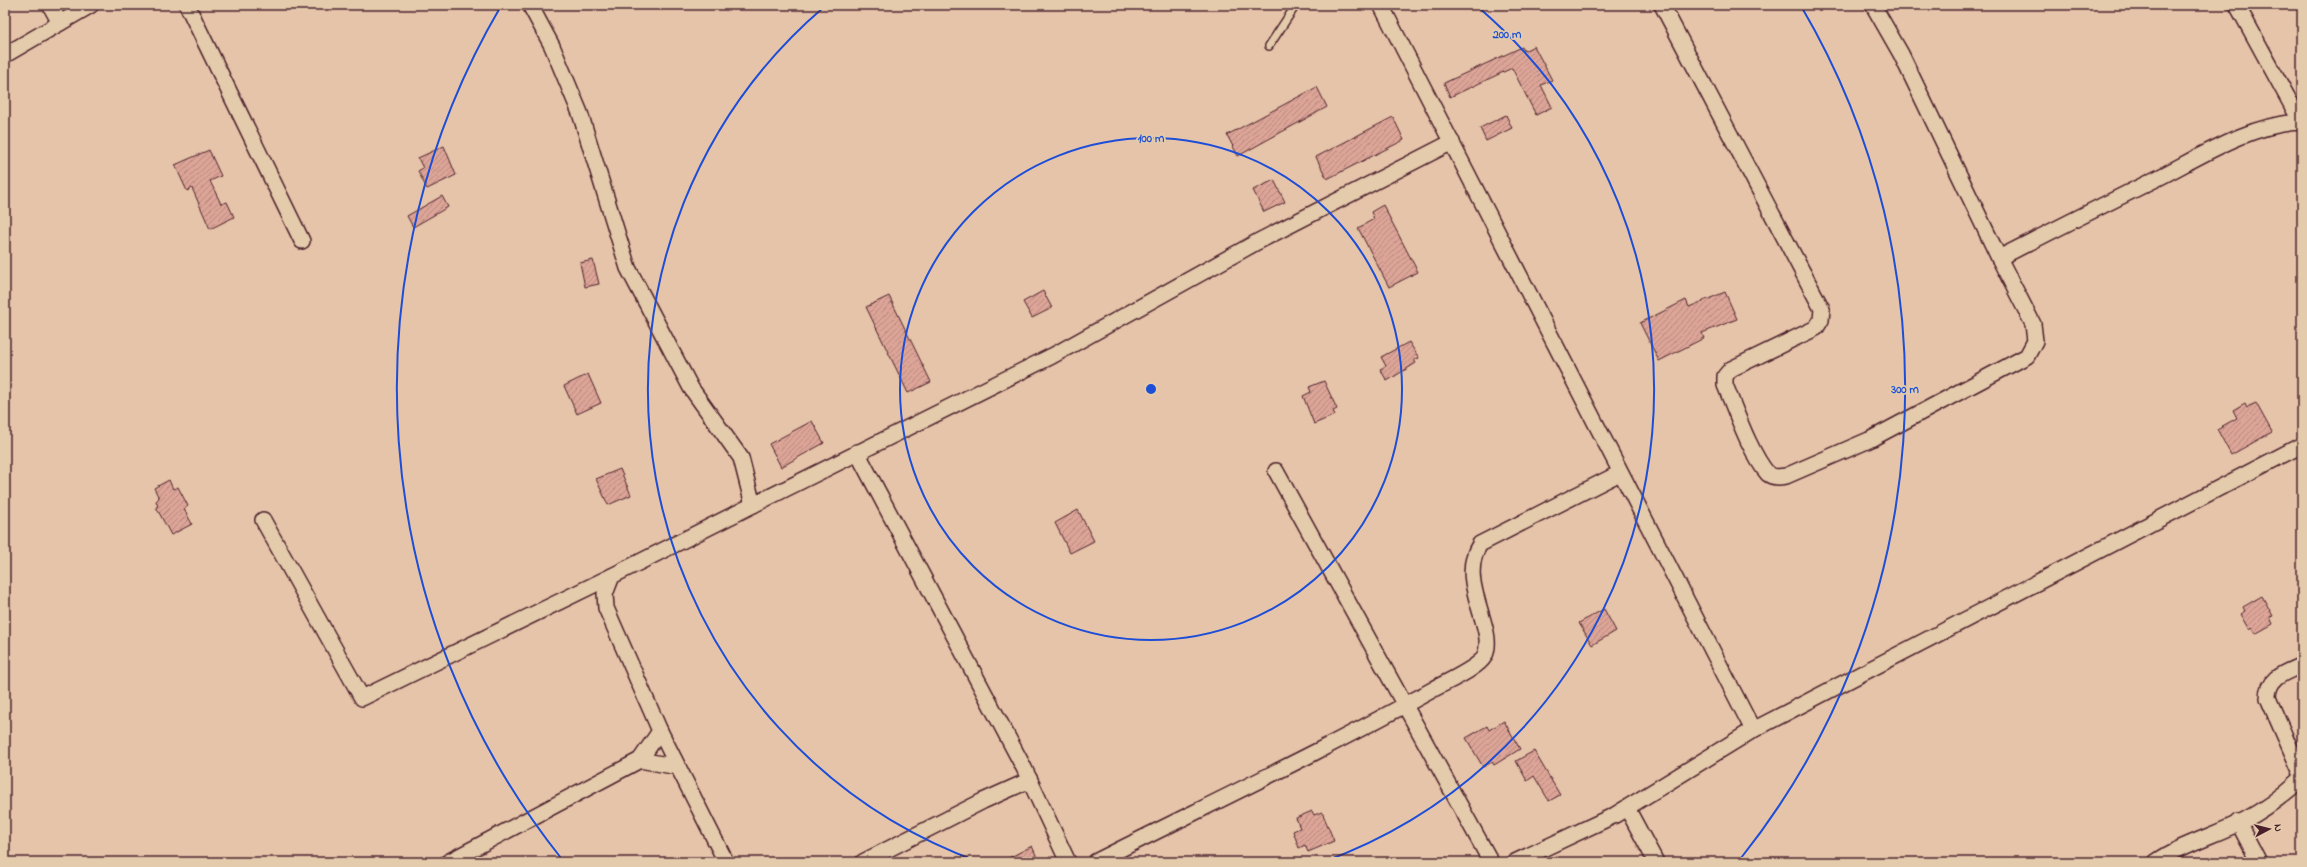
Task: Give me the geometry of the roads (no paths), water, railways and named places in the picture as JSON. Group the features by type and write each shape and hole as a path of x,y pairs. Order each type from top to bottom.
{"street":[{"path":"50,5 60,23"},
{"path":"5,55 91,5"},
{"path":"187,5 302,241"},
{"path":"530,5 552,46 580,113 628,268 691,388 742,458 753,504"},
{"path":"1380,5 1452,142 1753,730"},
{"path":"1662,5 1822,309 1821,320 1816,328 1731,369 1725,376 1725,385 1753,449 1769,474 1776,477 1786,476 1869,440 2027,356 2035,341 2033,324 1999,258 1901,54 1873,5"},
{"path":"1999,258 2207,153 2262,128 2281,123 2302,123 2237,5"},
{"path":"263,520 362,698 612,576 857,452 1052,356 1257,242 1452,142"},
{"path":"1515,862 1627,808 1753,730 2302,445"},
{"path":"857,452 1030,780 1068,862"},
{"path":"1276,471 1491,862"},
{"path":"1095,862 1404,705 1480,662 1485,656 1488,646 1472,579 1474,554 1480,544 1620,472"},
{"path":"612,576 605,594 606,608 660,731 726,862"},
{"path":"2302,665 2272,680 2268,687 2268,698 2302,775"},
{"path":"448,862 640,760 660,731"},
{"path":"640,760 678,767"},
{"path":"2156,862 2170,852 2238,822 2281,796 2302,778"},
{"path":"863,862 983,801 1030,780"},
{"path":"1627,808 1656,862"},
{"path":"2238,822 2259,862"}],"lane":[{"path":"1269,46 1296,5"}]}
